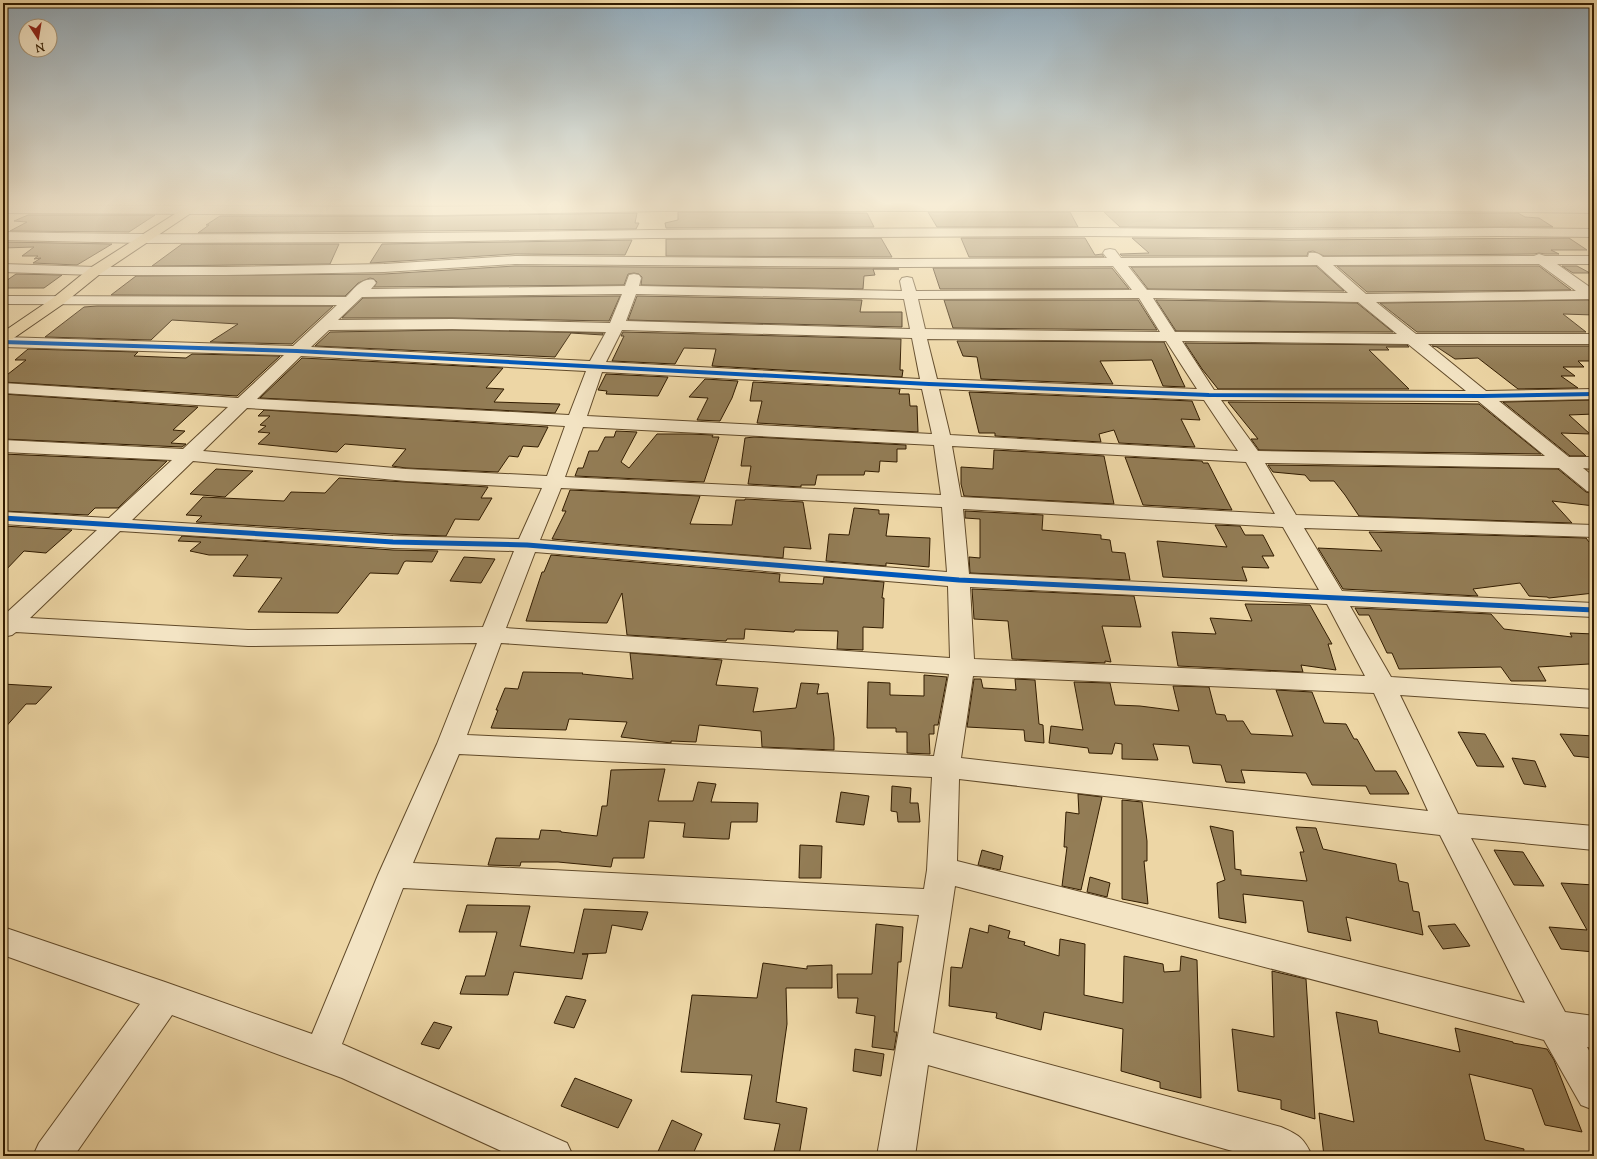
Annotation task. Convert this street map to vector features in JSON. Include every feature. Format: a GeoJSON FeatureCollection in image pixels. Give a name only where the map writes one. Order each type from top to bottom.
{"type":"FeatureCollection","features":[{"type":"Feature","properties":{"kind":"main road"},"geometry":{"type":"LineString","coordinates":[[3,341],[58,301],[95,271],[116,257]]}},
{"type":"Feature","properties":{"kind":"street"},"geometry":{"type":"LineString","coordinates":[[5,626],[113,526],[325,325],[394,257]]}},
{"type":"Feature","properties":{"kind":"street"},"geometry":{"type":"LineString","coordinates":[[321,1054],[392,875],[450,744],[494,635],[527,545],[554,482],[596,366],[616,327],[631,290],[639,257]]}},
{"type":"Feature","properties":{"kind":"street"},"geometry":{"type":"LineString","coordinates":[[896,1156],[942,870],[946,767],[962,667],[959,580],[952,502],[942,440],[901,257]]}},
{"type":"Feature","properties":{"kind":"street"},"geometry":{"type":"LineString","coordinates":[[1112,257],[1143,294],[1209,395],[1252,457],[1288,521],[1334,597],[1383,685],[1449,825],[1555,1027],[1594,1092]]}},
{"type":"Feature","properties":{"kind":"street"},"geometry":{"type":"LineString","coordinates":[[1315,257],[1362,298],[1594,487]]}},
{"type":"Feature","properties":{"kind":"street"},"geometry":{"type":"LineString","coordinates":[[1537,257],[1593,296]]}},
{"type":"Feature","properties":{"kind":"street"},"geometry":{"type":"LineString","coordinates":[[3,268],[95,271],[225,271],[384,268],[515,260],[903,263],[1594,260]]}},
{"type":"Feature","properties":{"kind":"street"},"geometry":{"type":"LineString","coordinates":[[3,300],[58,301],[354,297],[631,290],[910,295],[1143,294],[1362,298],[1593,296]]}},
{"type":"Feature","properties":{"kind":"street"},"geometry":{"type":"LineString","coordinates":[[325,325],[452,324],[918,334],[1413,339],[1594,339]]}},
{"type":"Feature","properties":{"kind":"street"},"geometry":{"type":"LineString","coordinates":[[3,341],[297,351],[929,384],[1209,395],[1482,396],[1594,394]]}},
{"type":"Feature","properties":{"kind":"street"},"geometry":{"type":"LineString","coordinates":[[3,388],[242,403],[1252,457],[1594,463]]}},
{"type":"Feature","properties":{"kind":"street"},"geometry":{"type":"LineString","coordinates":[[3,446],[187,455],[406,476],[952,502],[1288,521],[1594,531]]}},
{"type":"Feature","properties":{"kind":"street"},"geometry":{"type":"LineString","coordinates":[[3,518],[113,526],[393,542],[527,545],[959,580],[1594,610]]}},
{"type":"Feature","properties":{"kind":"street"},"geometry":{"type":"LineString","coordinates":[[5,626],[248,638],[494,635],[962,667],[1383,685],[1594,699]]}},
{"type":"Feature","properties":{"kind":"street"},"geometry":{"type":"LineString","coordinates":[[450,744],[946,767],[1449,825],[1594,838]]}},
{"type":"Feature","properties":{"kind":"street"},"geometry":{"type":"LineString","coordinates":[[942,870],[1555,1027],[1594,1032]]}},
{"type":"Feature","properties":{"kind":"street"},"geometry":{"type":"LineString","coordinates":[[392,875],[936,903]]}},
{"type":"Feature","properties":{"kind":"street"},"geometry":{"type":"LineString","coordinates":[[3,941],[165,997],[349,1064],[554,1156]]}},
{"type":"Feature","properties":{"kind":"street"},"geometry":{"type":"LineString","coordinates":[[52,1156],[165,997]]}},
{"type":"Feature","properties":{"kind":"street"},"geometry":{"type":"LineString","coordinates":[[913,1044],[1280,1146],[1293,1156]]}},
{"type":"Feature","properties":{"kind":"building"},"geometry":{"type":"Polygon","coordinates":[[[37,257],[90,257],[77,265],[33,263],[41,258],[34,259],[37,257]]]}},
{"type":"Feature","properties":{"kind":"building"},"geometry":{"type":"Polygon","coordinates":[[[164,257],[333,257],[330,264],[152,266],[164,257]]]}},
{"type":"Feature","properties":{"kind":"building"},"geometry":{"type":"Polygon","coordinates":[[[374,257],[465,257],[370,263],[374,257]]]}},
{"type":"Feature","properties":{"kind":"building"},"geometry":{"type":"Polygon","coordinates":[[[515,266],[899,269],[873,269],[875,275],[864,276],[863,289],[641,285],[642,277],[639,274],[634,273],[628,274],[624,285],[374,287],[377,282],[370,278],[358,283],[345,296],[111,295],[136,276],[384,274],[515,266]]]}},
{"type":"Feature","properties":{"kind":"building"},"geometry":{"type":"Polygon","coordinates":[[[1316,266],[1344,291],[1148,289],[1131,267],[1316,266]]]}},
{"type":"Feature","properties":{"kind":"building"},"geometry":{"type":"Polygon","coordinates":[[[1337,266],[1539,266],[1571,290],[1367,292],[1337,266]]]}},
{"type":"Feature","properties":{"kind":"building"},"geometry":{"type":"Polygon","coordinates":[[[1562,266],[1577,266],[1590,273],[1573,273],[1562,266]]]}},
{"type":"Feature","properties":{"kind":"building"},"geometry":{"type":"Polygon","coordinates":[[[933,268],[1112,268],[1129,289],[940,289],[933,268]]]}},
{"type":"Feature","properties":{"kind":"building"},"geometry":{"type":"Polygon","coordinates":[[[16,274],[62,275],[44,288],[3,288],[3,283],[16,274]]]}},
{"type":"Feature","properties":{"kind":"building"},"geometry":{"type":"Polygon","coordinates":[[[620,296],[609,321],[452,318],[342,318],[363,298],[620,296]]]}},
{"type":"Feature","properties":{"kind":"building"},"geometry":{"type":"Polygon","coordinates":[[[637,296],[862,300],[860,312],[902,312],[902,327],[628,320],[637,296]]]}},
{"type":"Feature","properties":{"kind":"building"},"geometry":{"type":"Polygon","coordinates":[[[944,300],[1138,300],[1157,330],[953,328],[944,300]]]}},
{"type":"Feature","properties":{"kind":"building"},"geometry":{"type":"Polygon","coordinates":[[[1156,300],[1357,303],[1393,332],[1176,331],[1156,300]]]}},
{"type":"Feature","properties":{"kind":"building"},"geometry":{"type":"Polygon","coordinates":[[[1588,300],[1594,302],[1594,315],[1563,314],[1586,332],[1417,332],[1380,303],[1588,300]]]}},
{"type":"Feature","properties":{"kind":"building"},"geometry":{"type":"Polygon","coordinates":[[[333,306],[292,344],[210,342],[238,324],[172,320],[151,340],[45,337],[84,307],[333,306]]]}},
{"type":"Feature","properties":{"kind":"building"},"geometry":{"type":"Polygon","coordinates":[[[452,330],[603,333],[603,335],[571,333],[555,357],[315,346],[330,332],[452,330]]]}},
{"type":"Feature","properties":{"kind":"building"},"geometry":{"type":"Polygon","coordinates":[[[623,332],[901,339],[900,370],[903,370],[902,377],[712,366],[716,349],[684,348],[675,364],[612,361],[624,336],[621,336],[623,332]]]}},
{"type":"Feature","properties":{"kind":"building"},"geometry":{"type":"Polygon","coordinates":[[[957,341],[1164,342],[1185,387],[1163,386],[1152,360],[1100,361],[1113,384],[981,379],[977,357],[963,356],[957,341]]]}},
{"type":"Feature","properties":{"kind":"building"},"geometry":{"type":"Polygon","coordinates":[[[1185,343],[1407,345],[1409,347],[1386,347],[1389,350],[1369,350],[1409,389],[1218,389],[1202,369],[1185,343]]]}},
{"type":"Feature","properties":{"kind":"building"},"geometry":{"type":"Polygon","coordinates":[[[1432,346],[1594,346],[1594,361],[1578,361],[1584,367],[1563,367],[1575,376],[1561,376],[1578,388],[1518,389],[1478,358],[1455,359],[1437,347],[1432,346]]]}},
{"type":"Feature","properties":{"kind":"building"},"geometry":{"type":"Polygon","coordinates":[[[28,349],[138,352],[134,356],[186,358],[192,354],[280,356],[237,396],[3,382],[3,378],[26,360],[15,360],[28,349]]]}},
{"type":"Feature","properties":{"kind":"building"},"geometry":{"type":"Polygon","coordinates":[[[302,358],[503,368],[486,388],[504,389],[494,402],[560,404],[555,413],[260,398],[302,358]]]}},
{"type":"Feature","properties":{"kind":"building"},"geometry":{"type":"Polygon","coordinates":[[[606,374],[668,377],[658,396],[606,394],[607,391],[598,390],[606,374]]]}},
{"type":"Feature","properties":{"kind":"building"},"geometry":{"type":"Polygon","coordinates":[[[705,379],[738,381],[732,398],[720,421],[697,420],[708,398],[689,397],[705,379]]]}},
{"type":"Feature","properties":{"kind":"building"},"geometry":{"type":"Polygon","coordinates":[[[753,382],[900,389],[899,394],[909,394],[910,406],[917,406],[918,432],[757,423],[762,401],[750,401],[753,382]]]}},
{"type":"Feature","properties":{"kind":"building"},"geometry":{"type":"Polygon","coordinates":[[[969,392],[1192,401],[1200,420],[1181,419],[1195,447],[1119,443],[1114,430],[1099,434],[1101,442],[995,436],[995,433],[979,433],[969,392]]]}},
{"type":"Feature","properties":{"kind":"building"},"geometry":{"type":"Polygon","coordinates":[[[3,394],[198,407],[173,430],[185,431],[171,443],[186,444],[182,447],[3,439],[3,394]]]}},
{"type":"Feature","properties":{"kind":"building"},"geometry":{"type":"Polygon","coordinates":[[[1594,400],[1594,414],[1569,415],[1590,434],[1561,433],[1586,456],[1570,456],[1503,402],[1594,400]]]}},
{"type":"Feature","properties":{"kind":"building"},"geometry":{"type":"Polygon","coordinates":[[[1228,402],[1479,404],[1541,454],[1259,450],[1251,439],[1258,439],[1228,402]]]}},
{"type":"Feature","properties":{"kind":"building"},"geometry":{"type":"Polygon","coordinates":[[[264,410],[548,427],[538,447],[523,446],[518,457],[509,456],[498,472],[406,468],[392,466],[406,449],[345,444],[337,452],[258,444],[270,433],[258,432],[266,426],[260,425],[270,416],[258,416],[264,410]]]}},
{"type":"Feature","properties":{"kind":"building"},"geometry":{"type":"Polygon","coordinates":[[[616,431],[637,432],[621,462],[629,468],[657,434],[713,435],[712,437],[719,437],[704,482],[575,476],[578,468],[583,468],[589,451],[598,451],[605,437],[614,437],[616,431]]]}},
{"type":"Feature","properties":{"kind":"building"},"geometry":{"type":"Polygon","coordinates":[[[754,437],[906,445],[906,449],[897,449],[897,462],[880,461],[879,472],[865,471],[864,475],[817,475],[815,485],[801,485],[801,487],[748,484],[751,466],[741,466],[745,438],[754,437]]]}},
{"type":"Feature","properties":{"kind":"building"},"geometry":{"type":"Polygon","coordinates":[[[994,450],[1104,456],[1114,504],[964,496],[961,484],[961,467],[993,469],[994,450]]]}},
{"type":"Feature","properties":{"kind":"building"},"geometry":{"type":"Polygon","coordinates":[[[3,454],[167,461],[118,508],[95,508],[88,515],[3,511],[3,454]]]}},
{"type":"Feature","properties":{"kind":"building"},"geometry":{"type":"Polygon","coordinates":[[[1125,457],[1202,461],[1203,463],[1208,463],[1232,510],[1143,505],[1125,457]]]}},
{"type":"Feature","properties":{"kind":"building"},"geometry":{"type":"Polygon","coordinates":[[[1268,465],[1558,469],[1586,492],[1594,494],[1594,506],[1552,501],[1572,523],[1359,516],[1334,481],[1310,481],[1305,475],[1273,472],[1268,465]]]}},
{"type":"Feature","properties":{"kind":"building"},"geometry":{"type":"Polygon","coordinates":[[[216,469],[253,471],[225,497],[190,494],[216,469]]]}},
{"type":"Feature","properties":{"kind":"building"},"geometry":{"type":"Polygon","coordinates":[[[339,478],[488,487],[481,498],[492,498],[479,520],[455,519],[446,536],[196,522],[202,516],[186,515],[203,497],[284,501],[291,492],[325,493],[339,478]]]}},
{"type":"Feature","properties":{"kind":"building"},"geometry":{"type":"Polygon","coordinates":[[[570,490],[700,496],[690,524],[732,525],[736,500],[745,499],[803,502],[811,549],[784,547],[783,558],[552,539],[566,511],[562,511],[570,490]]]}},
{"type":"Feature","properties":{"kind":"building"},"geometry":{"type":"Polygon","coordinates":[[[854,508],[879,510],[879,514],[889,514],[886,536],[930,538],[929,567],[886,563],[886,566],[826,561],[829,534],[849,535],[854,508]]]}},
{"type":"Feature","properties":{"kind":"building"},"geometry":{"type":"Polygon","coordinates":[[[965,511],[1043,515],[1042,530],[1101,535],[1101,539],[1110,540],[1112,552],[1125,553],[1130,580],[970,573],[969,557],[980,558],[980,519],[965,518],[965,511]]]}},
{"type":"Feature","properties":{"kind":"building"},"geometry":{"type":"Polygon","coordinates":[[[1215,525],[1240,526],[1245,535],[1263,535],[1274,556],[1262,556],[1269,568],[1242,567],[1247,581],[1163,577],[1157,541],[1227,547],[1215,525]]]}},
{"type":"Feature","properties":{"kind":"building"},"geometry":{"type":"Polygon","coordinates":[[[3,526],[72,530],[46,553],[24,551],[3,573],[3,526]]]}},
{"type":"Feature","properties":{"kind":"building"},"geometry":{"type":"Polygon","coordinates":[[[1369,532],[1586,538],[1589,542],[1594,542],[1594,593],[1549,598],[1529,596],[1520,583],[1473,589],[1478,596],[1343,589],[1318,548],[1382,551],[1369,532]]]}},
{"type":"Feature","properties":{"kind":"building"},"geometry":{"type":"Polygon","coordinates":[[[182,536],[393,550],[438,551],[432,562],[404,562],[398,574],[370,573],[338,613],[258,612],[282,578],[233,576],[248,555],[209,555],[190,551],[201,542],[178,541],[182,536]]]}},
{"type":"Feature","properties":{"kind":"building"},"geometry":{"type":"Polygon","coordinates":[[[551,555],[780,574],[779,582],[823,584],[824,577],[884,582],[882,598],[884,598],[883,628],[863,627],[863,650],[837,649],[838,631],[795,630],[794,632],[745,629],[744,639],[727,639],[726,641],[627,635],[622,593],[607,623],[526,621],[542,572],[544,572],[551,555]]]}},
{"type":"Feature","properties":{"kind":"building"},"geometry":{"type":"Polygon","coordinates":[[[464,557],[495,559],[481,583],[450,581],[464,557]]]}},
{"type":"Feature","properties":{"kind":"building"},"geometry":{"type":"Polygon","coordinates":[[[972,589],[1134,596],[1141,627],[1102,626],[1111,662],[1012,659],[1008,621],[974,619],[972,589]]]}},
{"type":"Feature","properties":{"kind":"building"},"geometry":{"type":"Polygon","coordinates":[[[1245,604],[1310,605],[1332,644],[1328,644],[1336,670],[1301,665],[1303,672],[1178,666],[1172,632],[1216,634],[1210,618],[1252,621],[1245,604]]]}},
{"type":"Feature","properties":{"kind":"building"},"geometry":{"type":"Polygon","coordinates":[[[1355,608],[1491,614],[1504,629],[1572,637],[1570,633],[1594,634],[1594,672],[1589,664],[1538,667],[1546,681],[1511,681],[1501,667],[1399,669],[1392,653],[1387,653],[1369,615],[1359,615],[1355,608]]]}},
{"type":"Feature","properties":{"kind":"building"},"geometry":{"type":"Polygon","coordinates":[[[630,653],[722,660],[716,685],[758,688],[753,712],[796,708],[801,683],[819,684],[817,694],[828,693],[834,738],[834,750],[762,747],[761,731],[699,725],[696,742],[671,741],[671,743],[621,737],[627,722],[569,719],[566,730],[491,728],[498,710],[496,710],[505,688],[518,689],[523,672],[583,673],[582,674],[633,679],[630,653]]]}},
{"type":"Feature","properties":{"kind":"building"},"geometry":{"type":"Polygon","coordinates":[[[924,675],[947,677],[938,725],[934,725],[934,734],[929,734],[930,754],[907,753],[907,732],[896,732],[896,728],[867,728],[868,682],[890,683],[890,695],[924,696],[924,675]]]}},
{"type":"Feature","properties":{"kind":"building"},"geometry":{"type":"Polygon","coordinates":[[[974,679],[981,679],[983,688],[1016,690],[1015,679],[1035,680],[1039,724],[1043,725],[1044,743],[1025,741],[1024,730],[967,727],[974,679]]]}},
{"type":"Feature","properties":{"kind":"building"},"geometry":{"type":"Polygon","coordinates":[[[1074,682],[1110,683],[1115,705],[1140,706],[1179,711],[1173,686],[1209,687],[1216,714],[1225,715],[1227,721],[1243,721],[1251,734],[1291,736],[1293,736],[1276,690],[1312,692],[1324,723],[1346,724],[1354,739],[1357,739],[1375,771],[1396,771],[1409,794],[1370,794],[1366,786],[1312,785],[1306,773],[1241,770],[1245,783],[1226,782],[1221,765],[1193,763],[1189,746],[1153,744],[1158,760],[1122,759],[1122,744],[1115,743],[1112,754],[1089,753],[1088,748],[1049,743],[1051,726],[1083,730],[1074,682]]]}},
{"type":"Feature","properties":{"kind":"building"},"geometry":{"type":"Polygon","coordinates":[[[3,684],[52,687],[36,704],[26,704],[3,730],[3,684]]]}},
{"type":"Feature","properties":{"kind":"building"},"geometry":{"type":"Polygon","coordinates":[[[1458,732],[1485,734],[1504,767],[1477,766],[1458,732]]]}},
{"type":"Feature","properties":{"kind":"building"},"geometry":{"type":"Polygon","coordinates":[[[1560,734],[1594,736],[1594,758],[1574,756],[1560,734]]]}},
{"type":"Feature","properties":{"kind":"building"},"geometry":{"type":"Polygon","coordinates":[[[1512,758],[1535,761],[1546,787],[1524,784],[1512,758]]]}},
{"type":"Feature","properties":{"kind":"building"},"geometry":{"type":"Polygon","coordinates":[[[665,769],[658,801],[693,801],[698,782],[716,784],[711,802],[758,803],[757,822],[731,822],[729,839],[723,839],[683,837],[685,823],[649,821],[644,858],[613,858],[611,867],[558,862],[521,862],[520,866],[488,865],[496,838],[539,839],[541,830],[597,836],[602,806],[607,806],[611,770],[665,769]]]}},
{"type":"Feature","properties":{"kind":"building"},"geometry":{"type":"Polygon","coordinates":[[[892,786],[911,788],[910,803],[918,803],[920,822],[898,822],[897,812],[891,811],[892,786]]]}},
{"type":"Feature","properties":{"kind":"building"},"geometry":{"type":"Polygon","coordinates":[[[841,792],[869,796],[864,825],[836,822],[841,792]]]}},
{"type":"Feature","properties":{"kind":"building"},"geometry":{"type":"Polygon","coordinates":[[[1078,794],[1102,797],[1081,890],[1062,886],[1067,847],[1064,847],[1066,812],[1079,814],[1078,794]]]}},
{"type":"Feature","properties":{"kind":"building"},"geometry":{"type":"Polygon","coordinates":[[[1122,800],[1142,802],[1147,841],[1147,861],[1144,861],[1148,904],[1122,899],[1122,800]]]}},
{"type":"Feature","properties":{"kind":"building"},"geometry":{"type":"Polygon","coordinates":[[[1210,826],[1233,831],[1235,869],[1241,870],[1241,875],[1307,881],[1300,852],[1304,852],[1296,827],[1316,828],[1323,849],[1396,864],[1399,881],[1408,883],[1413,911],[1419,912],[1423,935],[1346,917],[1351,941],[1308,932],[1303,901],[1243,894],[1246,923],[1219,918],[1217,883],[1225,880],[1210,826]]]}},
{"type":"Feature","properties":{"kind":"building"},"geometry":{"type":"Polygon","coordinates":[[[800,845],[822,846],[821,878],[799,878],[800,845]]]}},
{"type":"Feature","properties":{"kind":"building"},"geometry":{"type":"Polygon","coordinates":[[[982,850],[1003,856],[1000,870],[978,865],[982,850]]]}},
{"type":"Feature","properties":{"kind":"building"},"geometry":{"type":"Polygon","coordinates":[[[1494,850],[1523,852],[1544,886],[1514,885],[1494,850]]]}},
{"type":"Feature","properties":{"kind":"building"},"geometry":{"type":"Polygon","coordinates":[[[1090,877],[1110,883],[1107,897],[1087,892],[1090,877]]]}},
{"type":"Feature","properties":{"kind":"building"},"geometry":{"type":"Polygon","coordinates":[[[1561,883],[1594,885],[1594,952],[1561,949],[1549,927],[1587,930],[1561,883]]]}},
{"type":"Feature","properties":{"kind":"building"},"geometry":{"type":"Polygon","coordinates":[[[467,905],[530,906],[520,946],[574,953],[584,909],[648,912],[642,930],[612,925],[606,953],[582,954],[588,954],[582,979],[514,972],[508,995],[460,994],[466,976],[485,976],[497,932],[459,932],[467,905]]]}},
{"type":"Feature","properties":{"kind":"building"},"geometry":{"type":"Polygon","coordinates":[[[876,924],[903,927],[901,962],[898,962],[894,1032],[897,1032],[894,1050],[872,1047],[875,1016],[856,1013],[858,998],[838,998],[837,974],[872,974],[876,924]]]}},
{"type":"Feature","properties":{"kind":"building"},"geometry":{"type":"Polygon","coordinates":[[[1455,924],[1470,946],[1443,949],[1428,926],[1455,924]]]}},
{"type":"Feature","properties":{"kind":"building"},"geometry":{"type":"Polygon","coordinates":[[[989,925],[1010,931],[1008,938],[1025,942],[1024,945],[1059,956],[1060,939],[1085,944],[1084,995],[1123,1003],[1124,956],[1163,964],[1164,972],[1180,971],[1181,956],[1197,960],[1201,1098],[1160,1088],[1160,1082],[1121,1071],[1123,1029],[1044,1012],[1041,1030],[996,1018],[997,1013],[949,1006],[951,967],[962,968],[970,928],[988,933],[989,925]]]}},
{"type":"Feature","properties":{"kind":"building"},"geometry":{"type":"Polygon","coordinates":[[[763,963],[807,969],[807,966],[832,965],[832,988],[786,988],[787,1024],[776,1102],[807,1108],[799,1156],[773,1156],[780,1124],[744,1119],[752,1075],[681,1072],[692,995],[757,998],[763,963]]]}},
{"type":"Feature","properties":{"kind":"building"},"geometry":{"type":"Polygon","coordinates":[[[1272,971],[1306,979],[1315,1119],[1281,1109],[1281,1100],[1238,1091],[1232,1029],[1274,1037],[1272,971]]]}},
{"type":"Feature","properties":{"kind":"building"},"geometry":{"type":"Polygon","coordinates":[[[566,996],[586,1000],[574,1028],[554,1023],[566,996]]]}},
{"type":"Feature","properties":{"kind":"building"},"geometry":{"type":"Polygon","coordinates":[[[1336,1012],[1377,1021],[1379,1033],[1460,1052],[1455,1028],[1513,1043],[1547,1049],[1554,1060],[1582,1132],[1545,1125],[1532,1089],[1469,1074],[1485,1140],[1524,1149],[1523,1156],[1324,1156],[1319,1113],[1354,1122],[1336,1012]]]}},
{"type":"Feature","properties":{"kind":"building"},"geometry":{"type":"Polygon","coordinates":[[[434,1022],[452,1027],[439,1049],[421,1044],[434,1022]]]}},
{"type":"Feature","properties":{"kind":"building"},"geometry":{"type":"Polygon","coordinates":[[[855,1049],[884,1054],[881,1076],[853,1071],[855,1049]]]}},
{"type":"Feature","properties":{"kind":"building"},"geometry":{"type":"Polygon","coordinates":[[[575,1078],[632,1100],[618,1128],[561,1106],[575,1078]]]}},
{"type":"Feature","properties":{"kind":"building"},"geometry":{"type":"Polygon","coordinates":[[[672,1120],[702,1134],[692,1156],[656,1156],[672,1120]]]}},
{"type":"Feature","properties":{"kind":"cycle path"},"geometry":{"type":"LineString","coordinates":[[3,342],[297,351],[929,384],[1209,395],[1482,396],[1594,394]]}},
{"type":"Feature","properties":{"kind":"cycle path"},"geometry":{"type":"LineString","coordinates":[[3,518],[393,542],[527,545],[959,580],[1594,610]]}}]}
